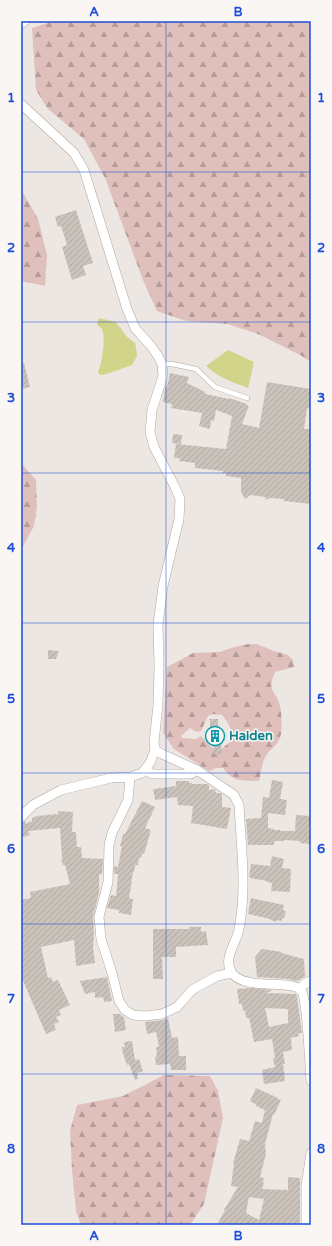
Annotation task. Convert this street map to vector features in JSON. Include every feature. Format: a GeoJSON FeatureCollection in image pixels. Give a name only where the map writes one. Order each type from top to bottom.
{"type":"FeatureCollection","features":[{"type":"Feature","properties":{"kind":"street"},"geometry":{"type":"LineString","coordinates":[[21,24],[25,21]]}},
{"type":"Feature","properties":{"kind":"street"},"geometry":{"type":"LineString","coordinates":[[21,104],[74,153],[84,170],[127,310],[135,328],[151,346],[162,364],[163,376],[152,410],[150,432],[154,447],[180,499],[179,519],[163,586],[158,624],[158,705],[154,742],[155,750],[150,763],[142,772],[130,777],[111,778],[61,790],[33,805],[21,817]]}},
{"type":"Feature","properties":{"kind":"street"},"geometry":{"type":"LineString","coordinates":[[155,750],[197,770],[234,796],[239,805],[243,901],[239,931],[230,954],[229,964],[232,973],[241,979],[252,983],[294,986],[300,990],[303,995],[305,1006],[311,1081]]}},
{"type":"Feature","properties":{"kind":"street"},"geometry":{"type":"LineString","coordinates":[[145,769],[152,774],[191,774],[197,770]]}},
{"type":"Feature","properties":{"kind":"street"},"geometry":{"type":"LineString","coordinates":[[130,777],[128,800],[112,833],[109,845],[108,882],[99,917],[101,939],[112,973],[119,1002],[125,1010],[133,1015],[145,1016],[162,1014],[178,1007],[192,990],[217,976],[232,973]]}},
{"type":"Feature","properties":{"kind":"street"},"geometry":{"type":"LineString","coordinates":[[300,990],[304,984],[311,980]]}},
{"type":"Feature","properties":{"kind":"street"},"geometry":{"type":"LineString","coordinates":[[306,1225],[306,1186],[311,1153]]}},
{"type":"Feature","properties":{"kind":"lane"},"geometry":{"type":"LineString","coordinates":[[162,364],[172,364],[196,369],[215,387],[247,398]]}},
{"type":"Feature","properties":{"kind":"green space"},"geometry":{"type":"Polygon","coordinates":[[[54,21],[311,21],[311,362],[258,334],[227,324],[186,321],[157,311],[143,280],[105,178],[84,139],[48,109],[36,90],[32,28],[54,21]]]}},
{"type":"Feature","properties":{"kind":"green space"},"geometry":{"type":"Polygon","coordinates":[[[21,189],[38,219],[47,255],[45,286],[21,281],[21,189]]]}},
{"type":"Feature","properties":{"kind":"green space"},"geometry":{"type":"Polygon","coordinates":[[[21,463],[36,480],[37,507],[34,526],[21,550],[21,463]]]}},
{"type":"Feature","properties":{"kind":"green space"},"geometry":{"type":"Polygon","coordinates":[[[257,644],[288,655],[293,660],[294,667],[275,672],[272,679],[272,688],[281,709],[281,734],[277,743],[265,757],[259,781],[239,780],[227,773],[223,768],[216,768],[209,771],[174,749],[163,733],[167,667],[193,653],[220,652],[234,647],[257,644]],[[213,714],[208,716],[201,731],[197,732],[190,728],[181,736],[182,738],[196,739],[201,736],[211,747],[219,751],[231,741],[230,727],[222,715],[213,714]]]}},
{"type":"Feature","properties":{"kind":"green space"},"geometry":{"type":"Polygon","coordinates":[[[164,1075],[210,1076],[218,1091],[223,1118],[204,1204],[190,1225],[81,1225],[76,1211],[70,1131],[77,1105],[123,1096],[164,1075]]]}},
{"type":"Feature","properties":{"kind":"shaded area"},"geometry":{"type":"Polygon","coordinates":[[[99,318],[116,322],[127,337],[135,343],[137,356],[132,365],[100,375],[98,372],[102,357],[104,338],[102,329],[97,324],[99,318]]]}},
{"type":"Feature","properties":{"kind":"shaded area"},"geometry":{"type":"Polygon","coordinates":[[[228,350],[254,362],[248,388],[221,377],[206,366],[228,350]]]}},
{"type":"Feature","properties":{"kind":"building"},"geometry":{"type":"Polygon","coordinates":[[[76,210],[93,263],[83,266],[86,275],[72,280],[62,247],[67,245],[61,226],[58,227],[55,217],[76,210]]]}},
{"type":"Feature","properties":{"kind":"building"},"geometry":{"type":"Polygon","coordinates":[[[21,363],[24,363],[30,387],[21,389],[21,363]]]}},
{"type":"Feature","properties":{"kind":"building"},"geometry":{"type":"Polygon","coordinates":[[[170,373],[189,377],[187,383],[205,392],[205,394],[229,398],[247,404],[246,405],[249,406],[242,424],[259,428],[267,382],[311,389],[311,409],[307,408],[304,429],[311,429],[309,459],[311,459],[311,504],[284,501],[284,499],[270,498],[266,500],[265,497],[250,495],[245,499],[241,492],[241,478],[226,476],[226,473],[223,473],[223,471],[195,468],[195,463],[179,461],[180,458],[174,458],[176,444],[226,449],[232,416],[216,410],[214,421],[211,420],[210,429],[199,426],[202,413],[171,408],[172,404],[163,402],[165,388],[166,386],[167,387],[170,373]]]}},
{"type":"Feature","properties":{"kind":"building"},"geometry":{"type":"Polygon","coordinates":[[[173,434],[182,435],[181,444],[172,443],[173,434]]]}},
{"type":"Feature","properties":{"kind":"building"},"geometry":{"type":"Polygon","coordinates":[[[48,650],[59,651],[56,659],[48,659],[48,650]]]}},
{"type":"Feature","properties":{"kind":"building"},"geometry":{"type":"Polygon","coordinates":[[[210,719],[218,719],[218,730],[224,731],[224,740],[221,740],[222,754],[214,754],[213,741],[206,740],[206,732],[210,732],[210,719]]]}},
{"type":"Feature","properties":{"kind":"building"},"geometry":{"type":"Polygon","coordinates":[[[272,780],[283,782],[280,799],[287,800],[285,815],[268,813],[268,828],[280,831],[295,831],[296,815],[310,816],[309,834],[311,834],[311,844],[300,843],[300,841],[284,840],[274,841],[274,845],[248,845],[246,819],[261,818],[263,797],[269,798],[272,780]]]}},
{"type":"Feature","properties":{"kind":"building"},"geometry":{"type":"Polygon","coordinates":[[[176,781],[189,781],[189,783],[192,784],[207,784],[209,785],[209,790],[215,789],[216,793],[222,794],[222,807],[231,808],[227,829],[191,823],[193,806],[178,805],[177,797],[155,800],[153,789],[176,786],[176,781]]]}},
{"type":"Feature","properties":{"kind":"building"},"geometry":{"type":"Polygon","coordinates":[[[142,801],[155,807],[145,828],[151,830],[144,854],[142,853],[141,858],[139,857],[138,865],[135,865],[133,872],[129,898],[133,899],[131,915],[119,913],[119,910],[107,908],[111,895],[116,896],[118,874],[114,874],[114,866],[118,867],[123,834],[125,834],[142,801]]]}},
{"type":"Feature","properties":{"kind":"building"},"geometry":{"type":"Polygon","coordinates":[[[58,811],[73,812],[72,832],[76,832],[77,847],[81,847],[82,858],[103,859],[102,874],[99,874],[99,893],[93,917],[93,948],[95,963],[76,966],[74,940],[41,947],[48,978],[51,977],[53,982],[58,980],[70,1005],[59,1010],[61,1015],[56,1017],[59,1022],[54,1024],[56,1030],[46,1034],[21,976],[21,900],[31,898],[30,892],[70,884],[65,865],[63,865],[61,859],[60,828],[28,831],[30,835],[23,837],[21,832],[21,823],[25,821],[26,824],[32,821],[32,818],[37,816],[58,814],[58,811]]]}},
{"type":"Feature","properties":{"kind":"building"},"geometry":{"type":"Polygon","coordinates":[[[272,856],[284,859],[282,868],[291,869],[290,892],[271,891],[272,883],[249,877],[251,864],[270,866],[272,856]]]}},
{"type":"Feature","properties":{"kind":"building"},"geometry":{"type":"Polygon","coordinates":[[[251,898],[284,905],[283,910],[286,911],[282,921],[277,920],[277,922],[248,914],[251,898]]]}},
{"type":"Feature","properties":{"kind":"building"},"geometry":{"type":"Polygon","coordinates":[[[189,927],[201,927],[201,932],[206,931],[208,945],[176,947],[176,957],[162,957],[163,979],[153,979],[153,929],[189,929],[189,927]]]}},
{"type":"Feature","properties":{"kind":"building"},"geometry":{"type":"Polygon","coordinates":[[[262,949],[282,952],[281,953],[304,959],[305,977],[296,981],[257,977],[255,957],[262,949]]]}},
{"type":"Feature","properties":{"kind":"building"},"geometry":{"type":"Polygon","coordinates":[[[107,977],[112,1001],[104,1002],[103,997],[95,998],[95,992],[85,994],[80,981],[107,977]]]}},
{"type":"Feature","properties":{"kind":"building"},"geometry":{"type":"Polygon","coordinates":[[[251,988],[273,990],[266,993],[296,994],[302,1033],[298,1033],[299,1036],[291,1038],[292,1050],[283,1052],[285,1081],[264,1084],[262,1070],[275,1067],[272,1039],[254,1042],[249,1018],[246,1018],[245,1010],[243,1011],[242,1004],[239,1004],[237,989],[251,988]],[[265,1008],[269,1027],[288,1023],[288,1009],[265,1008]]]}},
{"type":"Feature","properties":{"kind":"building"},"geometry":{"type":"Polygon","coordinates":[[[113,1014],[120,1014],[124,1017],[126,1030],[115,1032],[113,1014]]]}},
{"type":"Feature","properties":{"kind":"building"},"geometry":{"type":"Polygon","coordinates":[[[168,1018],[172,1038],[178,1037],[179,1056],[186,1056],[186,1070],[171,1070],[170,1064],[156,1065],[156,1047],[159,1047],[156,1032],[147,1034],[145,1022],[168,1018]]]}},
{"type":"Feature","properties":{"kind":"building"},"geometry":{"type":"Polygon","coordinates":[[[132,1041],[135,1060],[139,1059],[143,1071],[137,1073],[138,1079],[135,1080],[129,1064],[127,1065],[122,1047],[125,1047],[124,1042],[132,1041]]]}},
{"type":"Feature","properties":{"kind":"building"},"geometry":{"type":"Polygon","coordinates":[[[256,1088],[281,1100],[274,1115],[273,1114],[265,1144],[266,1154],[260,1177],[264,1178],[262,1189],[288,1190],[288,1177],[300,1178],[300,1225],[217,1225],[238,1187],[231,1186],[233,1163],[240,1139],[249,1141],[255,1121],[262,1123],[265,1110],[256,1106],[257,1105],[250,1101],[256,1088]],[[249,1197],[246,1213],[259,1220],[264,1199],[249,1197]]]}},
{"type":"Feature","properties":{"kind":"place","name":"Haiden"},"geometry":{"type":"Point","coordinates":[215,736]}}]}
